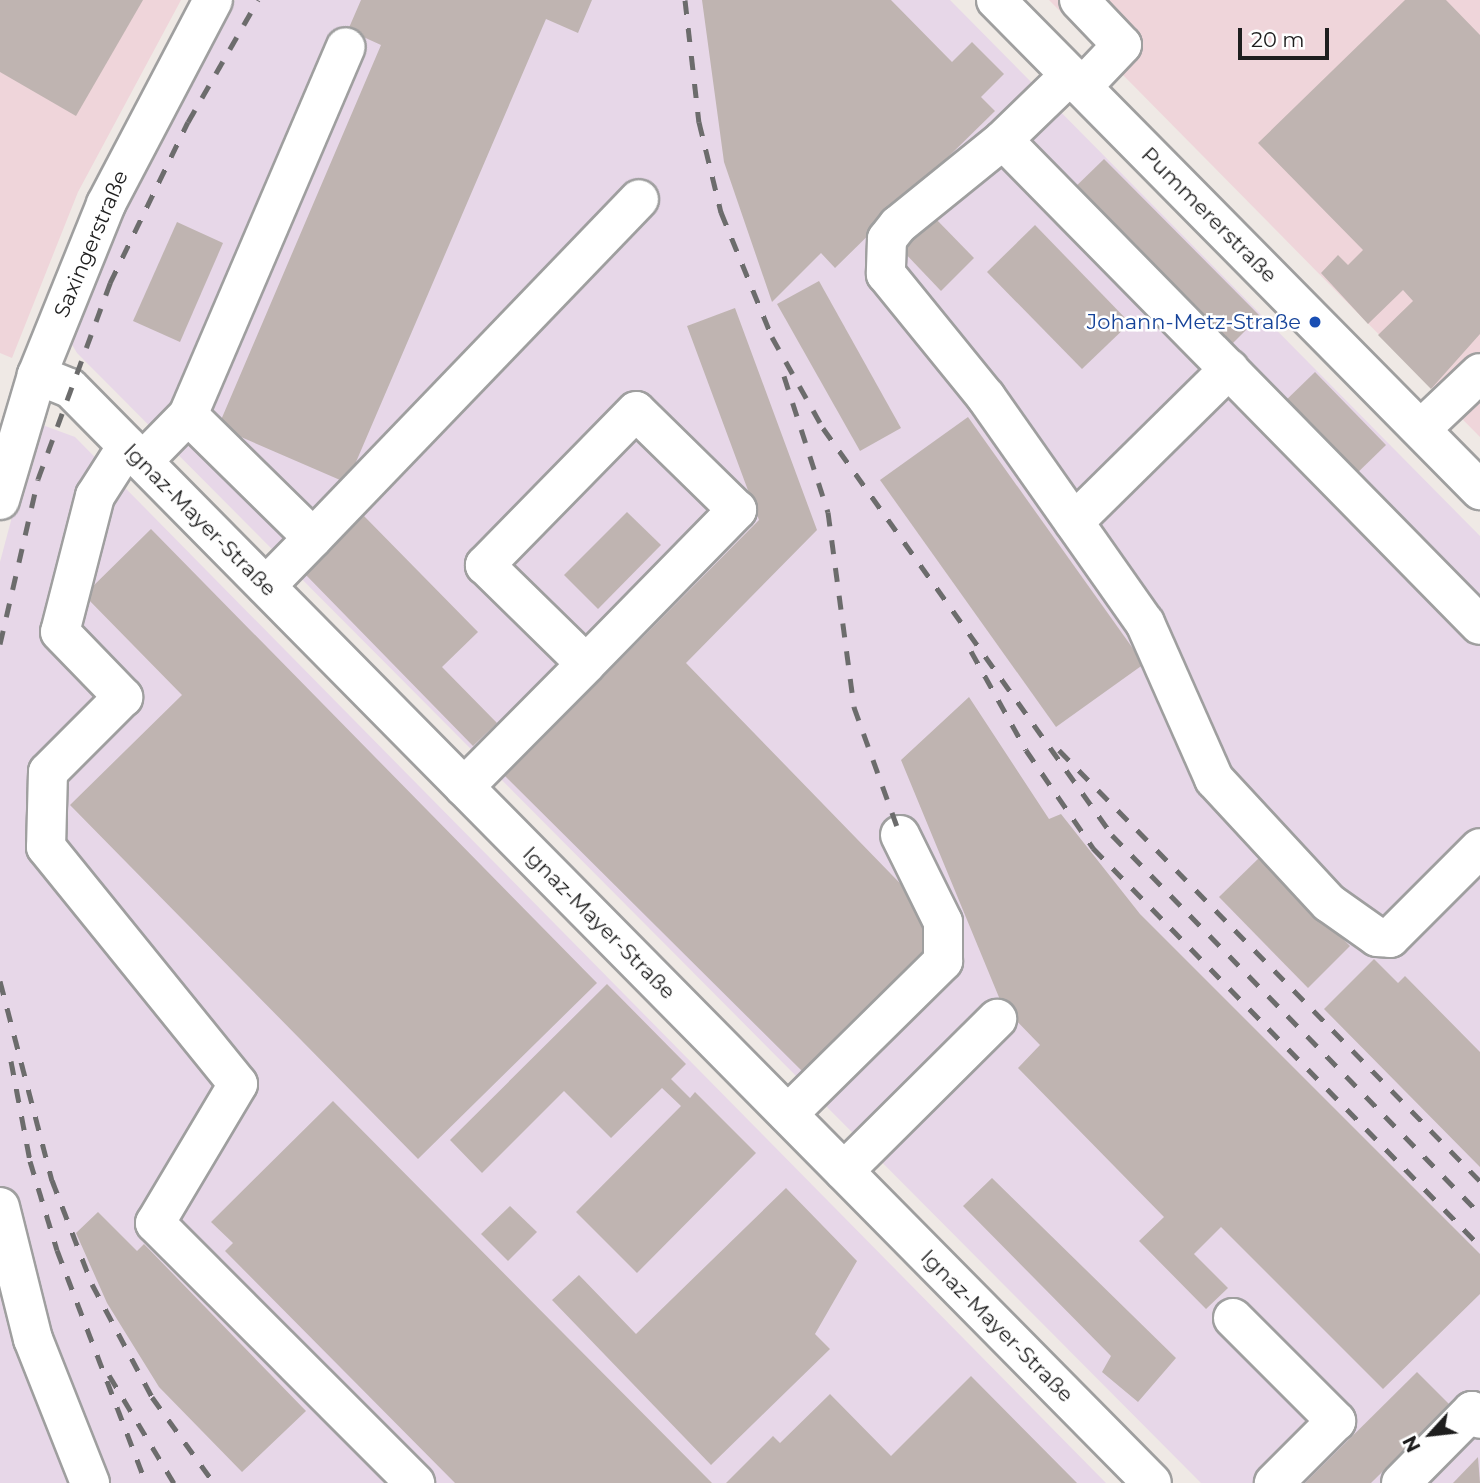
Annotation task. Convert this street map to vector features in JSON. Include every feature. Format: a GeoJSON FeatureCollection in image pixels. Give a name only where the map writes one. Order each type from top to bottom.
{"type":"FeatureCollection","features":[{"type":"Feature","properties":{"kind":"street","name":"Saxingerstraße"},"geometry":{"type":"LineString","coordinates":[[0,500],[37,375],[132,149],[213,0]]}},
{"type":"Feature","properties":{"kind":"street","name":"Pummererstraße"},"geometry":{"type":"LineString","coordinates":[[996,0],[1480,490]]}},
{"type":"Feature","properties":{"kind":"street"},"geometry":{"type":"LineString","coordinates":[[1079,0],[1122,45],[898,225],[883,258],[896,289],[986,397],[1160,648],[1186,725],[1214,779],[1344,915],[1377,937],[1390,937],[1480,848]]}},
{"type":"Feature","properties":{"kind":"street"},"geometry":{"type":"LineString","coordinates":[[346,47],[188,415],[135,454],[94,496],[60,632],[124,697],[48,772],[46,847],[238,1084],[155,1223],[415,1483]]}},
{"type":"Feature","properties":{"kind":"street"},"geometry":{"type":"LineString","coordinates":[[1003,141],[1480,625]]}},
{"type":"Feature","properties":{"kind":"street"},"geometry":{"type":"LineString","coordinates":[[266,586],[639,199]]}},
{"type":"Feature","properties":{"kind":"street"},"geometry":{"type":"LineString","coordinates":[[1074,523],[1228,369]]}},
{"type":"Feature","properties":{"kind":"street"},"geometry":{"type":"LineString","coordinates":[[1421,429],[1480,373]]}},
{"type":"Feature","properties":{"kind":"street","name":"Ignaz-Mayer-Straße"},"geometry":{"type":"LineString","coordinates":[[37,375],[70,388],[1152,1483]]}},
{"type":"Feature","properties":{"kind":"street"},"geometry":{"type":"LineString","coordinates":[[464,787],[586,664],[737,510],[636,411],[485,565],[586,664]]}},
{"type":"Feature","properties":{"kind":"street"},"geometry":{"type":"LineString","coordinates":[[188,415],[313,538]]}},
{"type":"Feature","properties":{"kind":"street"},"geometry":{"type":"LineString","coordinates":[[788,1114],[943,961],[943,922],[900,835]]}},
{"type":"Feature","properties":{"kind":"street"},"geometry":{"type":"LineString","coordinates":[[844,1171],[996,1019]]}},
{"type":"Feature","properties":{"kind":"street"},"geometry":{"type":"LineString","coordinates":[[0,1210],[33,1339],[90,1483]]}},
{"type":"Feature","properties":{"kind":"street"},"geometry":{"type":"LineString","coordinates":[[1233,1318],[1336,1421],[1274,1483]]}},
{"type":"Feature","properties":{"kind":"street"},"geometry":{"type":"LineString","coordinates":[[1401,1483],[1472,1411],[1480,1419]]}},
{"type":"Feature","properties":{"kind":"shaded area"},"geometry":{"type":"Polygon","coordinates":[[[0,0],[181,0],[78,192],[12,358],[0,353],[0,0]]]}},
{"type":"Feature","properties":{"kind":"shaded area"},"geometry":{"type":"Polygon","coordinates":[[[235,0],[950,0],[1480,536],[1480,1483],[1201,1483],[77,353],[71,343],[78,318],[132,196],[235,0]]]}},
{"type":"Feature","properties":{"kind":"shaded area"},"geometry":{"type":"Polygon","coordinates":[[[1049,0],[1480,0],[1480,437],[1049,0]]]}},
{"type":"Feature","properties":{"kind":"shaded area"},"geometry":{"type":"Polygon","coordinates":[[[37,423],[75,437],[1106,1483],[0,1483],[0,562],[37,423]]]}},
{"type":"Feature","properties":{"kind":"building"},"geometry":{"type":"Polygon","coordinates":[[[0,0],[143,0],[76,116],[0,72],[0,0]]]}},
{"type":"Feature","properties":{"kind":"building"},"geometry":{"type":"Polygon","coordinates":[[[361,0],[592,0],[578,33],[546,19],[347,483],[218,427],[381,45],[348,30],[361,0]]]}},
{"type":"Feature","properties":{"kind":"building"},"geometry":{"type":"Polygon","coordinates":[[[702,0],[891,0],[952,62],[972,42],[1004,74],[981,97],[995,111],[835,268],[821,253],[772,302],[724,162],[702,0]]]}},
{"type":"Feature","properties":{"kind":"building"},"geometry":{"type":"Polygon","coordinates":[[[1405,0],[1446,0],[1480,35],[1480,334],[1431,389],[1378,335],[1413,301],[1403,290],[1368,324],[1321,273],[1338,255],[1348,265],[1363,250],[1258,143],[1405,0]]]}},
{"type":"Feature","properties":{"kind":"building"},"geometry":{"type":"Polygon","coordinates":[[[1104,159],[1260,316],[1224,352],[1067,195],[1104,159]]]}},
{"type":"Feature","properties":{"kind":"building"},"geometry":{"type":"Polygon","coordinates":[[[934,217],[974,258],[941,291],[901,249],[934,217]]]}},
{"type":"Feature","properties":{"kind":"building"},"geometry":{"type":"Polygon","coordinates":[[[177,222],[223,243],[180,342],[133,321],[177,222]]]}},
{"type":"Feature","properties":{"kind":"building"},"geometry":{"type":"Polygon","coordinates":[[[1035,225],[1130,323],[1082,369],[987,272],[1035,225]]]}},
{"type":"Feature","properties":{"kind":"building"},"geometry":{"type":"Polygon","coordinates":[[[819,281],[901,428],[860,451],[777,304],[819,281]]]}},
{"type":"Feature","properties":{"kind":"building"},"geometry":{"type":"Polygon","coordinates":[[[735,308],[817,530],[686,663],[925,909],[923,955],[805,1074],[505,776],[759,520],[687,326],[735,308]]]}},
{"type":"Feature","properties":{"kind":"building"},"geometry":{"type":"Polygon","coordinates":[[[1315,372],[1386,445],[1350,480],[1279,407],[1315,372]]]}},
{"type":"Feature","properties":{"kind":"building"},"geometry":{"type":"Polygon","coordinates":[[[968,417],[1144,664],[1056,727],[880,480],[968,417]]]}},
{"type":"Feature","properties":{"kind":"building"},"geometry":{"type":"Polygon","coordinates":[[[627,512],[661,545],[598,609],[564,575],[627,512]]]}},
{"type":"Feature","properties":{"kind":"building"},"geometry":{"type":"Polygon","coordinates":[[[364,516],[478,632],[442,667],[497,723],[473,746],[305,574],[364,516]]]}},
{"type":"Feature","properties":{"kind":"building"},"geometry":{"type":"Polygon","coordinates":[[[151,529],[597,983],[418,1159],[70,805],[182,695],[84,595],[151,529]]]}},
{"type":"Feature","properties":{"kind":"building"},"geometry":{"type":"Polygon","coordinates":[[[969,697],[1049,819],[1061,814],[1140,914],[1480,1254],[1480,1294],[1383,1389],[1221,1227],[1194,1254],[1228,1288],[1206,1309],[1139,1241],[1164,1217],[1018,1068],[1040,1045],[1003,1007],[901,760],[969,697]]]}},
{"type":"Feature","properties":{"kind":"building"},"geometry":{"type":"Polygon","coordinates":[[[1261,856],[1350,946],[1308,988],[1219,897],[1261,856]]]}},
{"type":"Feature","properties":{"kind":"building"},"geometry":{"type":"Polygon","coordinates":[[[1374,959],[1398,983],[1405,976],[1480,1052],[1480,1167],[1324,1009],[1374,959]]]}},
{"type":"Feature","properties":{"kind":"building"},"geometry":{"type":"Polygon","coordinates":[[[607,984],[686,1064],[671,1079],[690,1098],[695,1092],[756,1153],[637,1273],[576,1212],[681,1106],[662,1088],[611,1138],[564,1091],[482,1173],[450,1140],[607,984]]]}},
{"type":"Feature","properties":{"kind":"building"},"geometry":{"type":"Polygon","coordinates":[[[333,1101],[712,1483],[455,1483],[225,1251],[233,1243],[211,1222],[333,1101]]]}},
{"type":"Feature","properties":{"kind":"building"},"geometry":{"type":"Polygon","coordinates":[[[992,1178],[1176,1358],[1138,1402],[1102,1372],[1111,1356],[963,1206],[992,1178]]]}},
{"type":"Feature","properties":{"kind":"building"},"geometry":{"type":"Polygon","coordinates":[[[786,1188],[857,1261],[815,1334],[830,1349],[711,1465],[552,1300],[579,1275],[636,1334],[786,1188]]]}},
{"type":"Feature","properties":{"kind":"building"},"geometry":{"type":"Polygon","coordinates":[[[510,1206],[537,1232],[508,1261],[481,1234],[510,1206]]]}},
{"type":"Feature","properties":{"kind":"building"},"geometry":{"type":"Polygon","coordinates":[[[98,1212],[137,1251],[144,1244],[306,1411],[242,1472],[159,1387],[107,1303],[76,1233],[98,1212]]]}},
{"type":"Feature","properties":{"kind":"building"},"geometry":{"type":"Polygon","coordinates":[[[1417,1372],[1450,1405],[1371,1483],[1305,1483],[1417,1372]]]}},
{"type":"Feature","properties":{"kind":"building"},"geometry":{"type":"Polygon","coordinates":[[[971,1376],[1077,1483],[726,1483],[773,1436],[780,1443],[830,1394],[891,1456],[971,1376]]]}},
{"type":"Feature","properties":{"kind":"building"},"geometry":{"type":"Polygon","coordinates":[[[1478,1457],[1480,1483],[1453,1483],[1478,1457]]]}},
{"type":"Feature","properties":{"kind":"railway"},"geometry":{"type":"LineString","coordinates":[[0,644],[38,479],[110,283],[188,122],[258,0]]}},
{"type":"Feature","properties":{"kind":"railway"},"geometry":{"type":"LineString","coordinates":[[685,0],[699,122],[721,212],[772,337],[823,428],[1112,835],[1480,1214]]}},
{"type":"Feature","properties":{"kind":"railway"},"geometry":{"type":"LineString","coordinates":[[784,376],[828,512],[854,707],[900,835]]}},
{"type":"Feature","properties":{"kind":"railway"},"geometry":{"type":"LineString","coordinates":[[971,651],[1026,750],[1093,848],[1480,1246]]}},
{"type":"Feature","properties":{"kind":"railway"},"geometry":{"type":"LineString","coordinates":[[1059,750],[1480,1181]]}},
{"type":"Feature","properties":{"kind":"railway"},"geometry":{"type":"LineString","coordinates":[[0,981],[52,1180],[92,1284],[152,1397],[214,1483]]}},
{"type":"Feature","properties":{"kind":"railway"},"geometry":{"type":"LineString","coordinates":[[11,1061],[30,1161],[57,1250],[146,1483]]}},
{"type":"Feature","properties":{"kind":"railway"},"geometry":{"type":"LineString","coordinates":[[109,1375],[174,1483]]}},
{"type":"Feature","properties":{"kind":"place","name":"Johann-Metz-Straße"},"geometry":{"type":"Point","coordinates":[1315,322]}}]}
